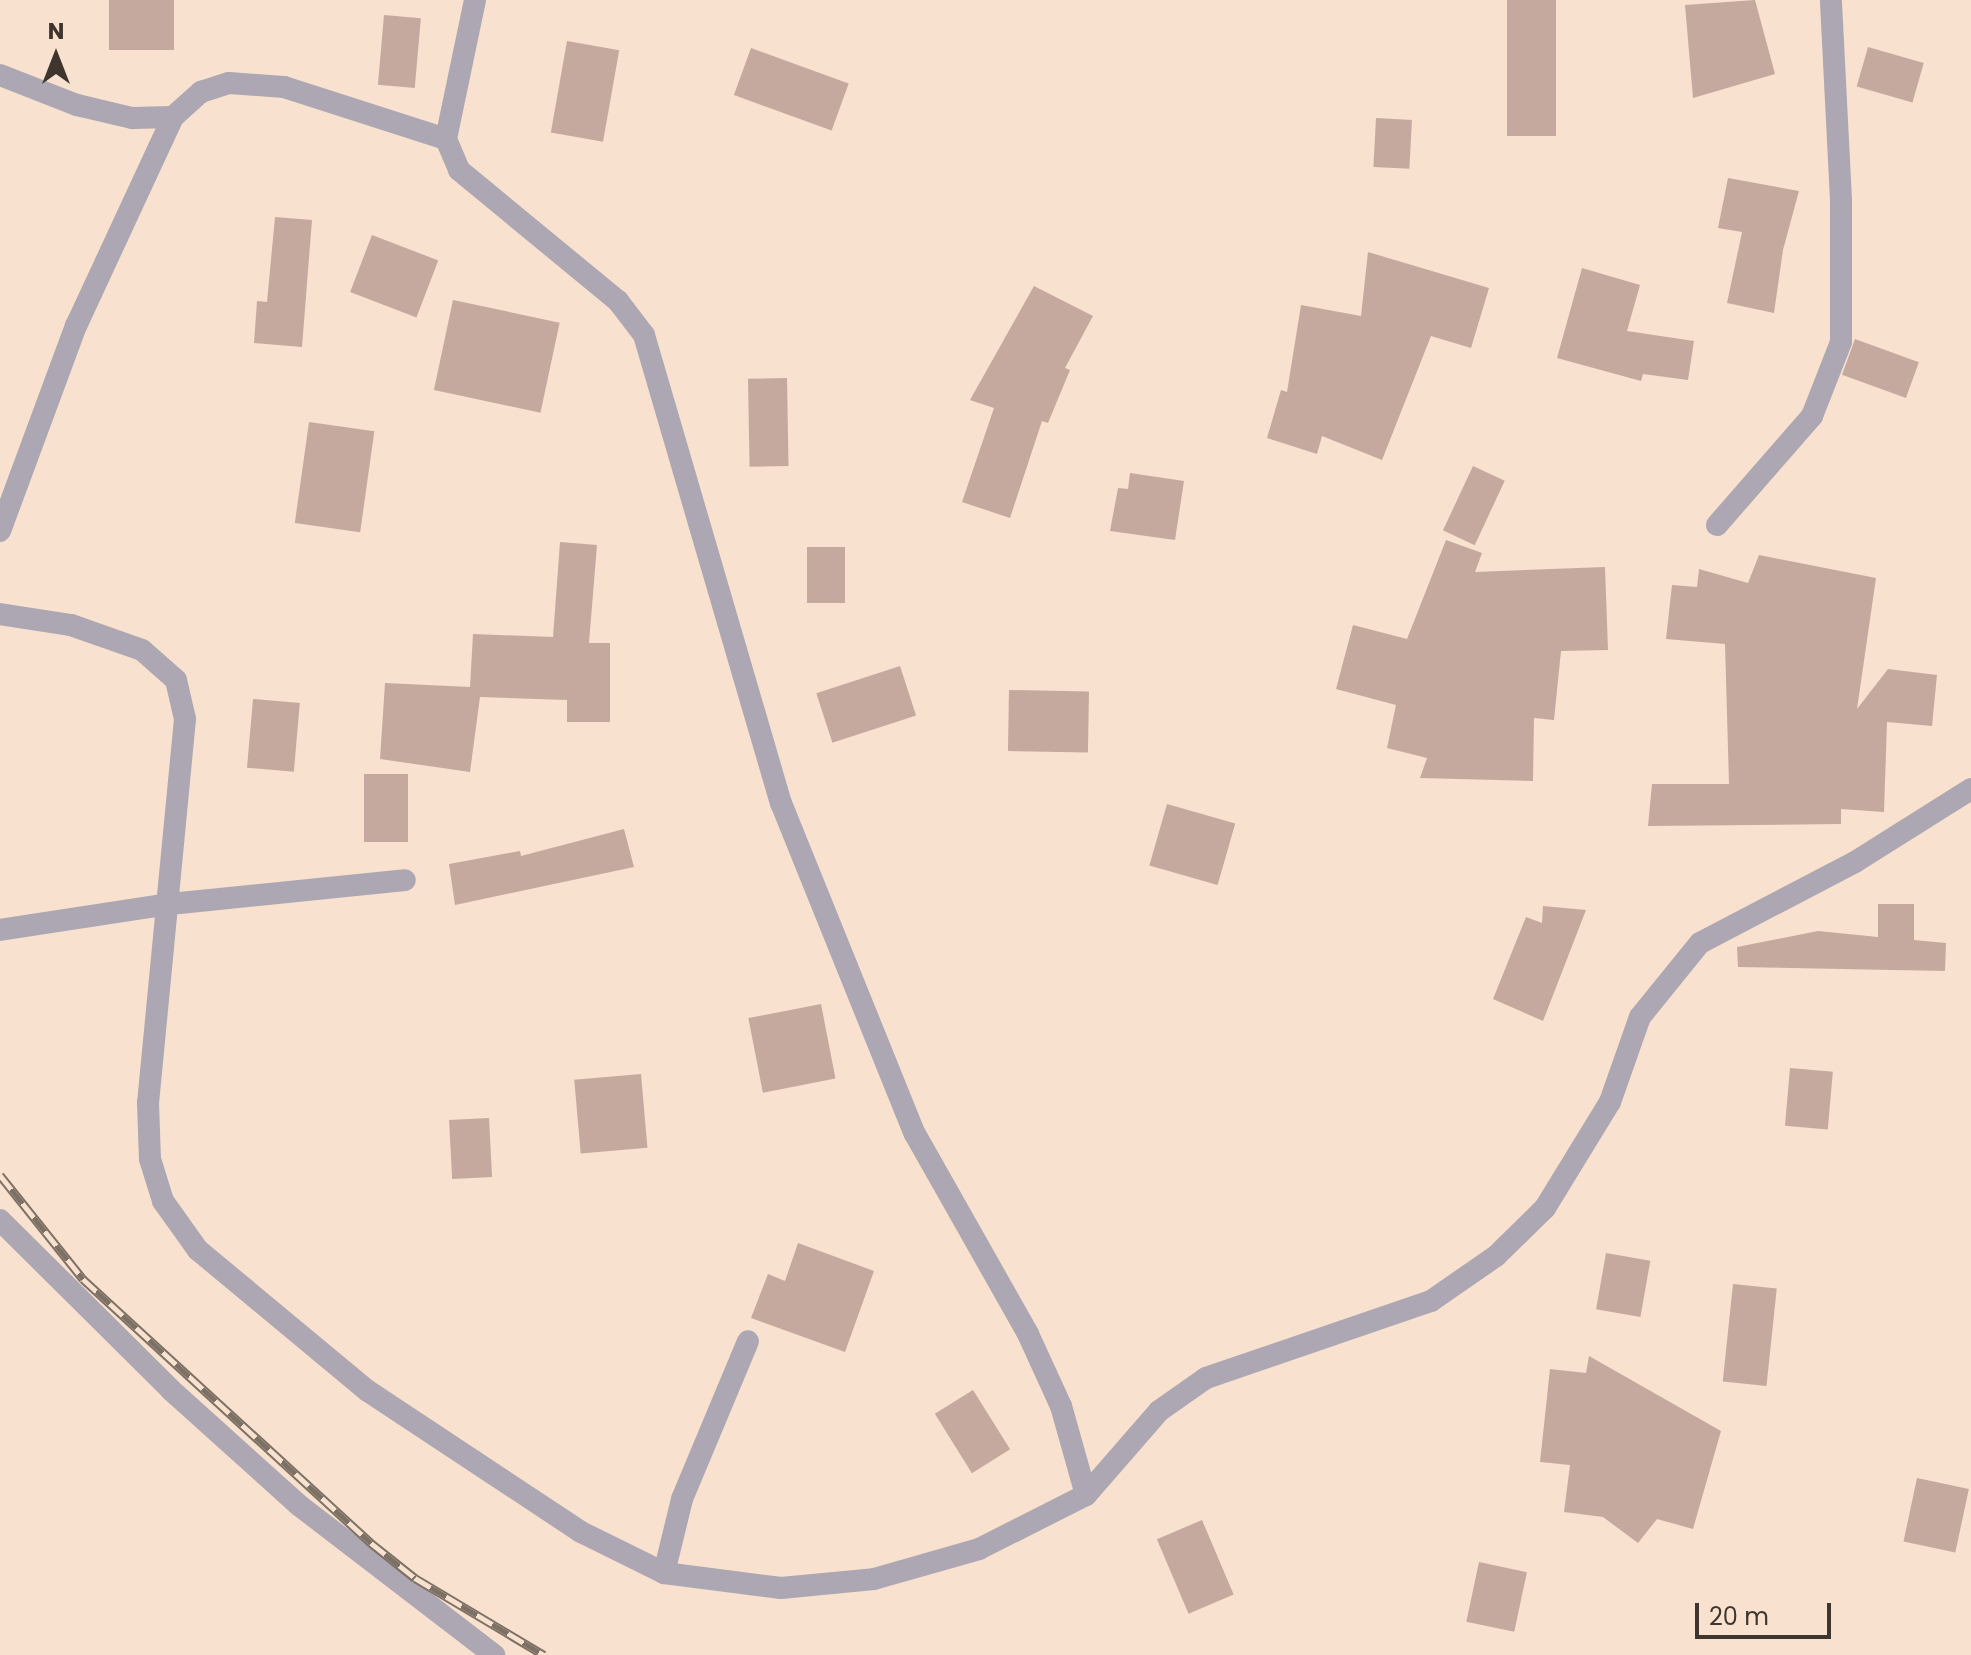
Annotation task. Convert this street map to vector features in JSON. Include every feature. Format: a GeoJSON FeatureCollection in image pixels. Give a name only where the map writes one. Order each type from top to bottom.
{"type":"FeatureCollection","features":[{"type":"Feature","properties":{"kind":"street"},"geometry":{"type":"LineString","coordinates":[[475,0],[446,139],[459,170],[618,301],[644,335],[781,803],[915,1134],[1028,1334],[1054,1392],[1086,1495]]}},
{"type":"Feature","properties":{"kind":"street"},"geometry":{"type":"LineString","coordinates":[[1717,525],[1812,416],[1841,342],[1841,200],[1831,0]]}},
{"type":"Feature","properties":{"kind":"street"},"geometry":{"type":"LineString","coordinates":[[0,75],[77,105],[132,118],[173,117]]}},
{"type":"Feature","properties":{"kind":"street"},"geometry":{"type":"LineString","coordinates":[[0,531],[76,326],[173,117],[201,92],[229,83],[270,86],[348,104],[446,139]]}},
{"type":"Feature","properties":{"kind":"street"},"geometry":{"type":"LineString","coordinates":[[0,614],[71,625],[142,650],[176,680],[185,719],[170,904],[148,1103],[150,1159],[163,1201],[198,1250],[368,1391],[581,1532],[664,1573],[781,1588],[874,1579],[979,1549],[1086,1495],[1159,1411],[1206,1378],[1431,1301],[1496,1256],[1545,1208],[1610,1102],[1640,1017],[1700,943],[1817,884],[1971,789]]}},
{"type":"Feature","properties":{"kind":"street"},"geometry":{"type":"LineString","coordinates":[[0,930],[170,904],[405,880]]}},
{"type":"Feature","properties":{"kind":"street"},"geometry":{"type":"LineString","coordinates":[[5,1229],[300,1506],[494,1655]]}},
{"type":"Feature","properties":{"kind":"street"},"geometry":{"type":"LineString","coordinates":[[664,1573],[682,1499],[748,1341]]}},
{"type":"Feature","properties":{"kind":"building"},"geometry":{"type":"Polygon","coordinates":[[[109,0],[174,0],[174,50],[109,50],[109,0]]]}},
{"type":"Feature","properties":{"kind":"building"},"geometry":{"type":"Polygon","coordinates":[[[1507,0],[1556,0],[1556,136],[1507,136],[1507,0]]]}},
{"type":"Feature","properties":{"kind":"building"},"geometry":{"type":"Polygon","coordinates":[[[1755,0],[1775,74],[1693,98],[1685,5],[1755,0]]]}},
{"type":"Feature","properties":{"kind":"building"},"geometry":{"type":"Polygon","coordinates":[[[384,15],[421,18],[415,88],[378,85],[384,15]]]}},
{"type":"Feature","properties":{"kind":"building"},"geometry":{"type":"Polygon","coordinates":[[[567,41],[619,50],[603,142],[551,133],[567,41]]]}},
{"type":"Feature","properties":{"kind":"building"},"geometry":{"type":"Polygon","coordinates":[[[1868,47],[1924,63],[1912,102],[1857,86],[1868,47]]]}},
{"type":"Feature","properties":{"kind":"building"},"geometry":{"type":"Polygon","coordinates":[[[751,48],[849,84],[832,131],[734,95],[751,48]]]}},
{"type":"Feature","properties":{"kind":"building"},"geometry":{"type":"Polygon","coordinates":[[[1376,118],[1412,120],[1409,169],[1373,167],[1376,118]]]}},
{"type":"Feature","properties":{"kind":"building"},"geometry":{"type":"Polygon","coordinates":[[[1728,178],[1799,191],[1783,250],[1774,313],[1727,303],[1742,232],[1718,228],[1728,178]]]}},
{"type":"Feature","properties":{"kind":"building"},"geometry":{"type":"Polygon","coordinates":[[[275,217],[312,220],[302,347],[254,343],[257,301],[267,302],[275,217]]]}},
{"type":"Feature","properties":{"kind":"building"},"geometry":{"type":"Polygon","coordinates":[[[372,235],[438,260],[416,317],[350,292],[372,235]]]}},
{"type":"Feature","properties":{"kind":"building"},"geometry":{"type":"Polygon","coordinates":[[[1368,252],[1489,288],[1471,348],[1431,336],[1382,460],[1322,436],[1317,454],[1267,438],[1281,390],[1287,392],[1301,305],[1361,316],[1368,252]]]}},
{"type":"Feature","properties":{"kind":"building"},"geometry":{"type":"Polygon","coordinates":[[[1582,268],[1640,285],[1627,331],[1694,341],[1688,380],[1643,374],[1641,381],[1557,358],[1582,268]]]}},
{"type":"Feature","properties":{"kind":"building"},"geometry":{"type":"Polygon","coordinates":[[[1034,286],[1093,316],[1065,368],[1070,370],[1048,423],[1042,421],[1010,518],[962,502],[994,408],[970,400],[1034,286]]]}},
{"type":"Feature","properties":{"kind":"building"},"geometry":{"type":"Polygon","coordinates":[[[453,300],[560,323],[540,413],[434,390],[453,300]]]}},
{"type":"Feature","properties":{"kind":"building"},"geometry":{"type":"Polygon","coordinates":[[[1855,339],[1919,362],[1906,398],[1842,375],[1855,339]]]}},
{"type":"Feature","properties":{"kind":"building"},"geometry":{"type":"Polygon","coordinates":[[[787,378],[789,466],[750,467],[748,379],[787,378]]]}},
{"type":"Feature","properties":{"kind":"building"},"geometry":{"type":"Polygon","coordinates":[[[309,422],[374,431],[360,532],[295,523],[309,422]]]}},
{"type":"Feature","properties":{"kind":"building"},"geometry":{"type":"Polygon","coordinates":[[[1473,466],[1505,481],[1475,545],[1443,530],[1473,466]]]}},
{"type":"Feature","properties":{"kind":"building"},"geometry":{"type":"Polygon","coordinates":[[[1130,473],[1184,481],[1175,540],[1110,531],[1118,488],[1128,489],[1130,473]]]}},
{"type":"Feature","properties":{"kind":"building"},"geometry":{"type":"Polygon","coordinates":[[[1446,540],[1482,553],[1475,572],[1605,567],[1608,650],[1561,651],[1554,720],[1534,718],[1533,781],[1420,778],[1427,758],[1387,748],[1396,705],[1336,689],[1353,625],[1407,639],[1446,540]]]}},
{"type":"Feature","properties":{"kind":"building"},"geometry":{"type":"Polygon","coordinates":[[[560,542],[597,545],[589,643],[610,643],[610,722],[567,722],[567,700],[480,697],[470,772],[380,759],[385,683],[470,687],[473,634],[553,637],[560,542]]]}},
{"type":"Feature","properties":{"kind":"building"},"geometry":{"type":"Polygon","coordinates":[[[807,547],[845,547],[845,603],[807,603],[807,547]]]}},
{"type":"Feature","properties":{"kind":"building"},"geometry":{"type":"Polygon","coordinates":[[[1759,555],[1876,578],[1857,709],[1888,669],[1937,675],[1932,726],[1887,722],[1884,812],[1841,809],[1841,824],[1648,826],[1652,784],[1729,784],[1725,644],[1666,639],[1672,585],[1697,587],[1699,569],[1748,583],[1759,555]]]}},
{"type":"Feature","properties":{"kind":"building"},"geometry":{"type":"Polygon","coordinates":[[[900,666],[916,715],[832,743],[816,693],[900,666]]]}},
{"type":"Feature","properties":{"kind":"building"},"geometry":{"type":"Polygon","coordinates":[[[1009,690],[1089,691],[1088,752],[1008,751],[1009,690]]]}},
{"type":"Feature","properties":{"kind":"building"},"geometry":{"type":"Polygon","coordinates":[[[253,699],[300,703],[294,772],[247,768],[253,699]]]}},
{"type":"Feature","properties":{"kind":"building"},"geometry":{"type":"Polygon","coordinates":[[[364,774],[408,774],[408,842],[364,842],[364,774]]]}},
{"type":"Feature","properties":{"kind":"building"},"geometry":{"type":"Polygon","coordinates":[[[1167,804],[1235,824],[1218,885],[1149,866],[1167,804]]]}},
{"type":"Feature","properties":{"kind":"building"},"geometry":{"type":"Polygon","coordinates":[[[624,829],[634,867],[455,905],[449,864],[520,851],[521,856],[624,829]]]}},
{"type":"Feature","properties":{"kind":"building"},"geometry":{"type":"Polygon","coordinates":[[[1878,904],[1914,904],[1914,940],[1946,943],[1945,971],[1738,967],[1737,947],[1818,931],[1878,937],[1878,904]]]}},
{"type":"Feature","properties":{"kind":"building"},"geometry":{"type":"Polygon","coordinates":[[[1543,906],[1586,910],[1543,1021],[1493,999],[1526,917],[1542,923],[1543,906]]]}},
{"type":"Feature","properties":{"kind":"building"},"geometry":{"type":"Polygon","coordinates":[[[821,1004],[836,1079],[763,1093],[748,1018],[821,1004]]]}},
{"type":"Feature","properties":{"kind":"building"},"geometry":{"type":"Polygon","coordinates":[[[1790,1068],[1833,1072],[1828,1130],[1785,1126],[1790,1068]]]}},
{"type":"Feature","properties":{"kind":"building"},"geometry":{"type":"Polygon","coordinates":[[[641,1074],[647,1148],[581,1154],[574,1080],[641,1074]]]}},
{"type":"Feature","properties":{"kind":"building"},"geometry":{"type":"Polygon","coordinates":[[[489,1118],[492,1177],[452,1179],[449,1120],[489,1118]]]}},
{"type":"Feature","properties":{"kind":"building"},"geometry":{"type":"Polygon","coordinates":[[[798,1243],[874,1271],[845,1352],[751,1318],[768,1274],[785,1281],[798,1243]]]}},
{"type":"Feature","properties":{"kind":"building"},"geometry":{"type":"Polygon","coordinates":[[[1606,1253],[1650,1261],[1640,1317],[1596,1309],[1606,1253]]]}},
{"type":"Feature","properties":{"kind":"building"},"geometry":{"type":"Polygon","coordinates":[[[1733,1284],[1777,1289],[1767,1386],[1723,1381],[1733,1284]]]}},
{"type":"Feature","properties":{"kind":"building"},"geometry":{"type":"Polygon","coordinates":[[[1589,1356],[1721,1431],[1693,1529],[1657,1519],[1638,1543],[1603,1517],[1564,1512],[1570,1465],[1540,1462],[1550,1369],[1586,1373],[1589,1356]]]}},
{"type":"Feature","properties":{"kind":"building"},"geometry":{"type":"Polygon","coordinates":[[[973,1390],[1010,1449],[972,1473],[935,1414],[973,1390]]]}},
{"type":"Feature","properties":{"kind":"building"},"geometry":{"type":"Polygon","coordinates":[[[1917,1478],[1969,1489],[1955,1553],[1903,1542],[1917,1478]]]}},
{"type":"Feature","properties":{"kind":"building"},"geometry":{"type":"Polygon","coordinates":[[[1202,1520],[1234,1595],[1189,1614],[1157,1539],[1202,1520]]]}},
{"type":"Feature","properties":{"kind":"building"},"geometry":{"type":"Polygon","coordinates":[[[1479,1562],[1527,1572],[1514,1632],[1466,1622],[1479,1562]]]}},
{"type":"Feature","properties":{"kind":"railway"},"geometry":{"type":"LineString","coordinates":[[0,1175],[83,1279],[371,1543],[415,1578],[544,1655]]}}]}
